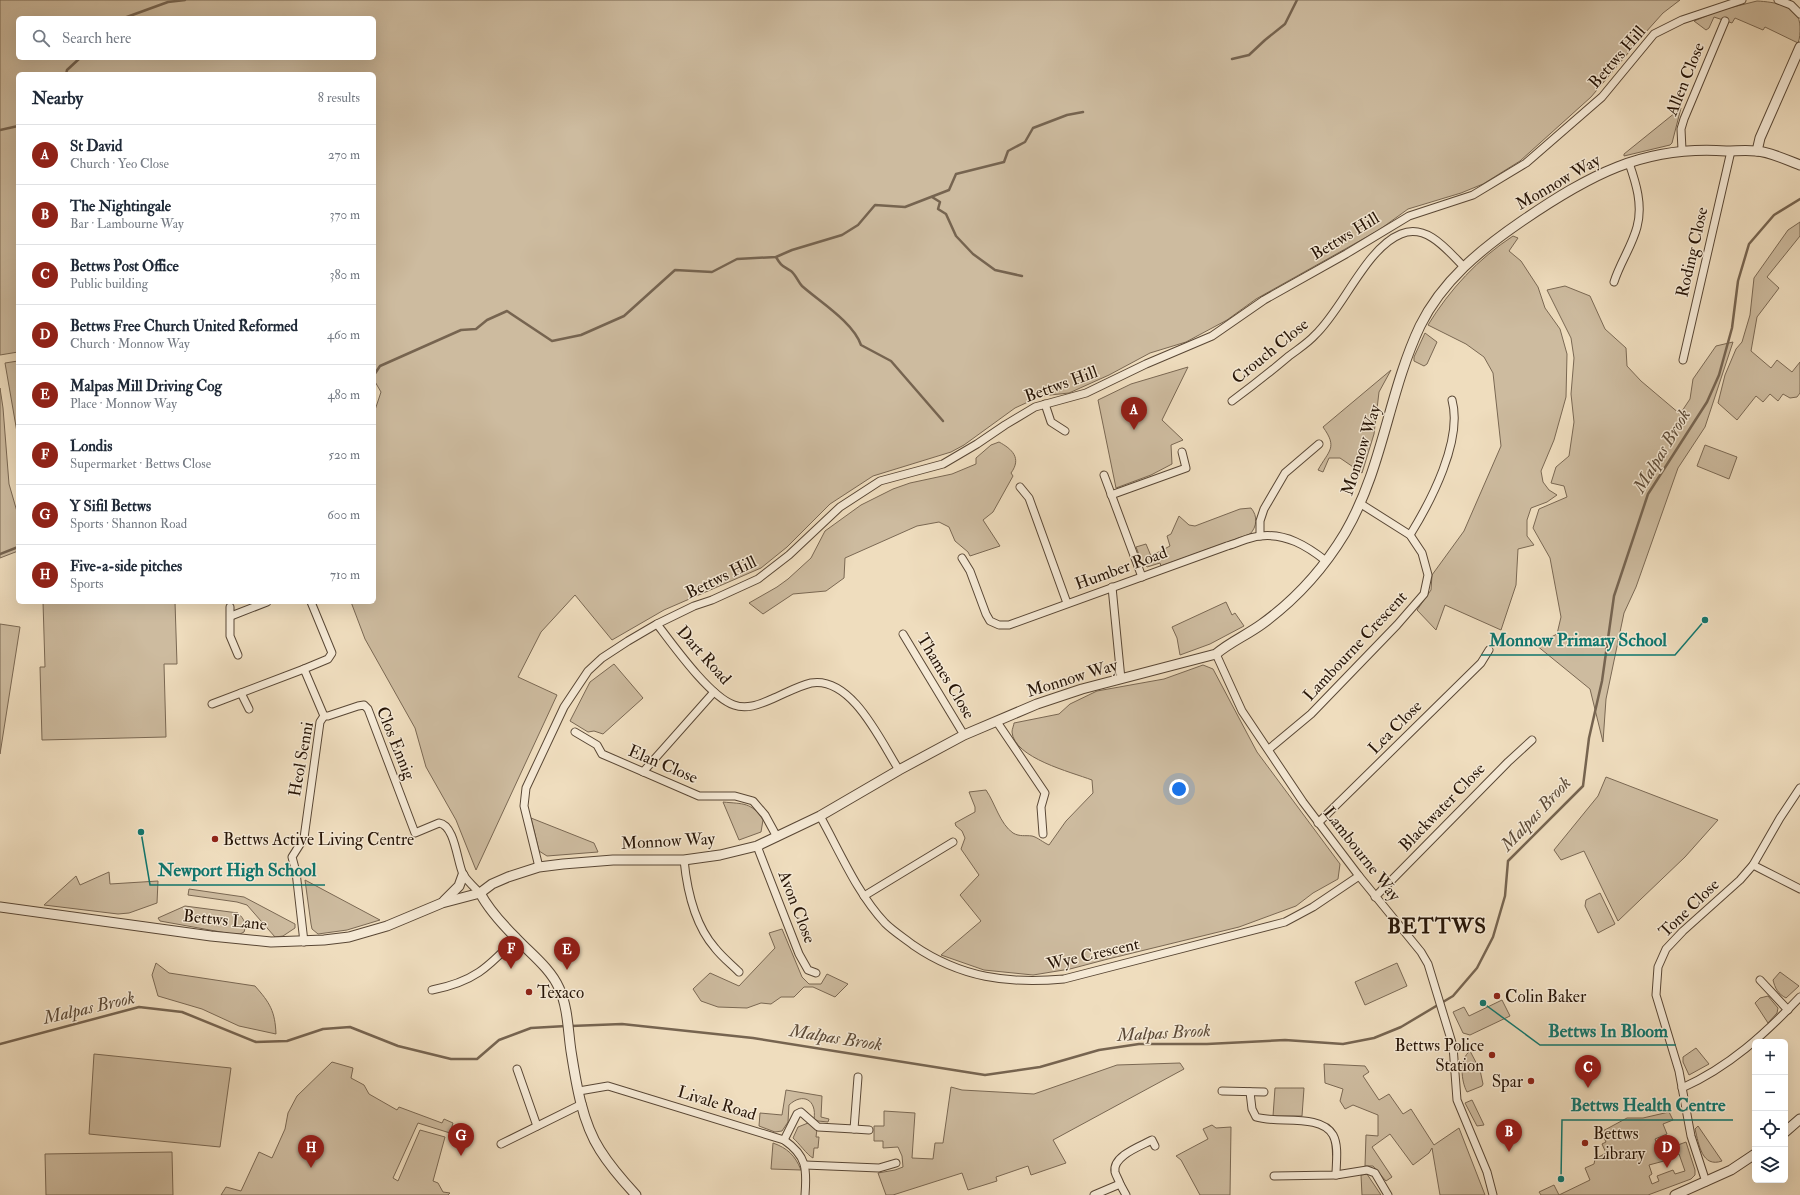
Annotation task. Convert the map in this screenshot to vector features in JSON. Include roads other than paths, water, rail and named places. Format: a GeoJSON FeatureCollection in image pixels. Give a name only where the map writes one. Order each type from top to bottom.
{"type":"FeatureCollection","features":[{"type":"Feature","properties":{"kind":"street","name":"Bettws Hill"},"geometry":{"type":"LineString","coordinates":[[539,867],[524,806],[526,788],[564,707],[588,671],[602,658],[657,624],[758,579],[789,555],[840,507],[880,480],[943,464],[977,444],[1005,424],[1035,407],[1086,393],[1146,364],[1212,336],[1264,300],[1346,254],[1409,216],[1473,195],[1526,163],[1602,97],[1654,34],[1682,20],[1742,0]]}},
{"type":"Feature","properties":{"kind":"street"},"geometry":{"type":"LineString","coordinates":[[1778,0],[1791,5],[1800,14]]}},
{"type":"Feature","properties":{"kind":"street","name":"Allen Close"},"geometry":{"type":"LineString","coordinates":[[1682,150],[1681,129],[1684,119],[1725,21]]}},
{"type":"Feature","properties":{"kind":"street"},"geometry":{"type":"LineString","coordinates":[[1757,150],[1760,138],[1800,47]]}},
{"type":"Feature","properties":{"kind":"street","name":"Monnow Way"},"geometry":{"type":"LineString","coordinates":[[480,893],[492,884],[539,867],[613,860],[684,860],[720,855],[757,846],[777,838],[820,816],[899,770],[964,735],[1040,703],[1082,689],[1216,654],[1263,623],[1302,589],[1326,561],[1344,535],[1361,504],[1377,463],[1403,365],[1428,310],[1464,267],[1494,241],[1586,180],[1629,163],[1655,155],[1682,150],[1757,150],[1800,165]]}},
{"type":"Feature","properties":{"kind":"street","name":"Roding Close"},"geometry":{"type":"LineString","coordinates":[[1683,360],[1731,151]]}},
{"type":"Feature","properties":{"kind":"street"},"geometry":{"type":"LineString","coordinates":[[1614,282],[1618,267],[1637,228],[1639,213],[1636,186],[1629,163]]}},
{"type":"Feature","properties":{"kind":"street","name":"Crouch Close"},"geometry":{"type":"LineString","coordinates":[[1232,401],[1315,336],[1345,297],[1370,260],[1388,242],[1402,234],[1420,232],[1435,238],[1464,267]]}},
{"type":"Feature","properties":{"kind":"street"},"geometry":{"type":"LineString","coordinates":[[1410,535],[1422,516],[1440,476],[1451,443],[1456,412],[1452,400]]}},
{"type":"Feature","properties":{"kind":"street"},"geometry":{"type":"LineString","coordinates":[[1044,404],[1051,422],[1065,430]]}},
{"type":"Feature","properties":{"kind":"street"},"geometry":{"type":"LineString","coordinates":[[1260,536],[1260,521],[1264,509],[1285,473],[1320,444]]}},
{"type":"Feature","properties":{"kind":"street"},"geometry":{"type":"LineString","coordinates":[[1111,495],[1186,468],[1182,452]]}},
{"type":"Feature","properties":{"kind":"street"},"geometry":{"type":"LineString","coordinates":[[1104,475],[1142,577]]}},
{"type":"Feature","properties":{"kind":"street"},"geometry":{"type":"LineString","coordinates":[[1020,487],[1029,498],[1067,604]]}},
{"type":"Feature","properties":{"kind":"street","name":"Lambourne Crescent"},"geometry":{"type":"LineString","coordinates":[[1269,749],[1311,714],[1397,625],[1424,594],[1428,575],[1422,553],[1410,535],[1361,504]]}},
{"type":"Feature","properties":{"kind":"street","name":"Humber Road"},"geometry":{"type":"LineString","coordinates":[[962,558],[970,571],[986,614],[990,620],[999,625],[1009,625],[1260,536],[1276,536],[1294,540],[1326,561]]}},
{"type":"Feature","properties":{"kind":"street"},"geometry":{"type":"LineString","coordinates":[[1112,588],[1120,680]]}},
{"type":"Feature","properties":{"kind":"street"},"geometry":{"type":"LineString","coordinates":[[231,616],[262,604]]}},
{"type":"Feature","properties":{"kind":"street"},"geometry":{"type":"LineString","coordinates":[[212,704],[328,659],[332,653],[312,604]]}},
{"type":"Feature","properties":{"kind":"street"},"geometry":{"type":"LineString","coordinates":[[230,607],[230,636],[238,655]]}},
{"type":"Feature","properties":{"kind":"street","name":"Dart Road"},"geometry":{"type":"LineString","coordinates":[[657,624],[673,646],[714,692],[734,705],[744,707],[754,706],[812,683],[825,684],[840,689],[858,704],[899,770]]}},
{"type":"Feature","properties":{"kind":"street","name":"Thames Close"},"geometry":{"type":"LineString","coordinates":[[903,634],[964,735]]}},
{"type":"Feature","properties":{"kind":"street","name":"Lea Close"},"geometry":{"type":"LineString","coordinates":[[1318,823],[1482,663],[1489,650]]}},
{"type":"Feature","properties":{"kind":"street","name":"Lambourne Way"},"geometry":{"type":"LineString","coordinates":[[1216,654],[1242,711],[1318,823],[1375,897],[1421,952],[1428,964],[1445,1015],[1453,1046],[1457,1100],[1487,1172],[1493,1195]]}},
{"type":"Feature","properties":{"kind":"street","name":"Heol Senni"},"geometry":{"type":"LineString","coordinates":[[304,669],[324,716],[320,722],[304,838],[292,858],[296,872],[304,942]]}},
{"type":"Feature","properties":{"kind":"street"},"geometry":{"type":"LineString","coordinates":[[642,772],[714,692]]}},
{"type":"Feature","properties":{"kind":"street"},"geometry":{"type":"LineString","coordinates":[[241,693],[249,709]]}},
{"type":"Feature","properties":{"kind":"street","name":"Clos Ennig"},"geometry":{"type":"LineString","coordinates":[[324,716],[364,705],[368,710],[415,832],[439,823],[443,824],[448,829],[453,839],[463,875]]}},
{"type":"Feature","properties":{"kind":"street"},"geometry":{"type":"LineString","coordinates":[[997,722],[1045,793],[1040,807],[1043,834]]}},
{"type":"Feature","properties":{"kind":"street","name":"Elan Close"},"geometry":{"type":"LineString","coordinates":[[575,732],[597,745],[602,754],[699,796],[735,796],[753,801],[766,815],[777,838]]}},
{"type":"Feature","properties":{"kind":"street","name":"Blackwater Close"},"geometry":{"type":"LineString","coordinates":[[1375,897],[1508,762],[1532,740]]}},
{"type":"Feature","properties":{"kind":"street","name":"Tone Close"},"geometry":{"type":"LineString","coordinates":[[1706,1182],[1691,1136],[1673,1048],[1656,995],[1658,967],[1666,949],[1683,930],[1740,880],[1753,865],[1780,818],[1800,788]]}},
{"type":"Feature","properties":{"kind":"street","name":"Wye Crescent"},"geometry":{"type":"LineString","coordinates":[[820,816],[864,896],[885,923],[901,937],[951,968],[985,977],[1010,981],[1064,979],[1285,922],[1313,908],[1359,876]]}},
{"type":"Feature","properties":{"kind":"street"},"geometry":{"type":"LineString","coordinates":[[864,896],[953,842]]}},
{"type":"Feature","properties":{"kind":"street","name":"Avon Close"},"geometry":{"type":"LineString","coordinates":[[757,846],[799,954],[808,970],[816,973]]}},
{"type":"Feature","properties":{"kind":"street"},"geometry":{"type":"LineString","coordinates":[[684,860],[687,888],[697,920],[714,948],[739,972]]}},
{"type":"Feature","properties":{"kind":"street"},"geometry":{"type":"LineString","coordinates":[[1753,865],[1800,889]]}},
{"type":"Feature","properties":{"kind":"street"},"geometry":{"type":"LineString","coordinates":[[463,875],[480,893],[488,908],[541,962],[560,989],[582,1104],[599,1149],[619,1176],[636,1195]]}},
{"type":"Feature","properties":{"kind":"street","name":"Bettws Lane"},"geometry":{"type":"LineString","coordinates":[[442,903],[459,886],[463,875]]}},
{"type":"Feature","properties":{"kind":"street","name":"Bettws Lane"},"geometry":{"type":"LineString","coordinates":[[0,907],[212,936],[271,942],[304,942],[349,937],[387,926],[442,903],[480,893]]}},
{"type":"Feature","properties":{"kind":"street"},"geometry":{"type":"LineString","coordinates":[[432,990],[449,986],[476,976],[496,960],[516,938]]}},
{"type":"Feature","properties":{"kind":"street"},"geometry":{"type":"LineString","coordinates":[[1760,980],[1788,1010]]}},
{"type":"Feature","properties":{"kind":"street"},"geometry":{"type":"LineString","coordinates":[[1682,1088],[1704,1078],[1722,1067],[1766,1033],[1800,996]]}},
{"type":"Feature","properties":{"kind":"street"},"geometry":{"type":"LineString","coordinates":[[517,1069],[537,1126]]}},
{"type":"Feature","properties":{"kind":"street"},"geometry":{"type":"LineString","coordinates":[[854,1129],[858,1078]]}},
{"type":"Feature","properties":{"kind":"street","name":"Livale Road"},"geometry":{"type":"LineString","coordinates":[[579,1092],[608,1086],[784,1140],[796,1150],[806,1165]]}},
{"type":"Feature","properties":{"kind":"street"},"geometry":{"type":"LineString","coordinates":[[1222,1091],[1264,1092]]}},
{"type":"Feature","properties":{"kind":"street"},"geometry":{"type":"LineString","coordinates":[[1250,1092],[1252,1109],[1256,1116],[1266,1120],[1315,1122],[1328,1129],[1333,1135],[1336,1145],[1336,1175]]}},
{"type":"Feature","properties":{"kind":"street"},"geometry":{"type":"LineString","coordinates":[[501,1144],[582,1104]]}},
{"type":"Feature","properties":{"kind":"street"},"geometry":{"type":"LineString","coordinates":[[784,1140],[798,1114],[801,1112],[818,1126],[869,1130]]}},
{"type":"Feature","properties":{"kind":"street"},"geometry":{"type":"LineString","coordinates":[[1788,1129],[1800,1119]]}},
{"type":"Feature","properties":{"kind":"street"},"geometry":{"type":"LineString","coordinates":[[1126,1195],[1115,1172],[1116,1165],[1121,1158],[1152,1140],[1155,1146]]}},
{"type":"Feature","properties":{"kind":"street"},"geometry":{"type":"LineString","coordinates":[[1676,1195],[1730,1170],[1752,1156]]}},
{"type":"Feature","properties":{"kind":"street"},"geometry":{"type":"LineString","coordinates":[[805,1195],[806,1165],[879,1168],[896,1163]]}},
{"type":"Feature","properties":{"kind":"street"},"geometry":{"type":"LineString","coordinates":[[1274,1176],[1336,1175],[1367,1170],[1375,1173],[1381,1180],[1388,1195]]}},
{"type":"Feature","properties":{"kind":"street"},"geometry":{"type":"LineString","coordinates":[[1094,1195],[1120,1184]]}},
{"type":"Feature","properties":{"kind":"waterway"},"geometry":{"type":"LineString","coordinates":[[130,16],[168,2],[185,0]]}},
{"type":"Feature","properties":{"kind":"waterway"},"geometry":{"type":"LineString","coordinates":[[1232,59],[1249,55],[1285,24],[1297,0]]}},
{"type":"Feature","properties":{"kind":"waterway"},"geometry":{"type":"LineString","coordinates":[[66,72],[78,60]]}},
{"type":"Feature","properties":{"kind":"waterway"},"geometry":{"type":"LineString","coordinates":[[376,372],[380,366],[461,330],[476,329],[487,320],[507,311],[552,341],[581,335],[624,316],[675,270],[712,272],[737,259],[776,257],[792,250],[842,235],[858,225],[875,205],[905,207],[949,190],[956,174],[1004,162],[1008,151],[1025,142],[1033,128],[1067,115],[1083,112]]}},
{"type":"Feature","properties":{"kind":"waterway"},"geometry":{"type":"LineString","coordinates":[[0,130],[16,126]]}},
{"type":"Feature","properties":{"kind":"waterway"},"geometry":{"type":"LineString","coordinates":[[932,197],[940,202],[938,209],[946,214],[956,236],[973,254],[995,270],[1022,276]]}},
{"type":"Feature","properties":{"kind":"waterway","name":"Malpas Brook"},"geometry":{"type":"LineString","coordinates":[[571,1026],[622,1024],[753,1038],[985,1075],[1040,1067],[1099,1050],[1139,1044],[1207,1044],[1285,1040],[1343,1044],[1374,1038],[1401,1027],[1453,996],[1477,968],[1493,937],[1505,896],[1508,861],[1583,786],[1589,738],[1602,681],[1614,596],[1648,494],[1707,402],[1719,375],[1732,328],[1738,281],[1749,244],[1774,215],[1800,199]]}},
{"type":"Feature","properties":{"kind":"waterway"},"geometry":{"type":"LineString","coordinates":[[776,257],[784,267],[793,273],[802,286],[844,320],[851,328],[861,345],[891,361],[943,421]]}},
{"type":"Feature","properties":{"kind":"waterway"},"geometry":{"type":"LineString","coordinates":[[0,554],[16,548]]}},
{"type":"Feature","properties":{"kind":"waterway","name":"Malpas Brook"},"geometry":{"type":"LineString","coordinates":[[0,1044],[139,1007],[182,1012],[256,1042],[287,1041],[323,1029],[350,1027],[398,1046],[451,1059],[477,1059],[499,1040],[531,1028],[566,1026]]}},
{"type":"Feature","properties":{"kind":"place","name":"St David"},"geometry":{"type":"Point","coordinates":[1134,430]}},
{"type":"Feature","properties":{"kind":"place","name":"Monnow Primary School"},"geometry":{"type":"Point","coordinates":[1705,620]}},
{"type":"Feature","properties":{"kind":"place","name":"Newport High School"},"geometry":{"type":"Point","coordinates":[141,832]}},
{"type":"Feature","properties":{"kind":"place","name":"Bettws Active Living Centre"},"geometry":{"type":"Point","coordinates":[215,839]}},
{"type":"Feature","properties":{"kind":"place","name":"Londis"},"geometry":{"type":"Point","coordinates":[511,969]}},
{"type":"Feature","properties":{"kind":"place","name":"Malpas Mill Driving Cog"},"geometry":{"type":"Point","coordinates":[567,970]}},
{"type":"Feature","properties":{"kind":"place","name":"Texaco"},"geometry":{"type":"Point","coordinates":[529,992]}},
{"type":"Feature","properties":{"kind":"place","name":"Colin Baker"},"geometry":{"type":"Point","coordinates":[1497,996]}},
{"type":"Feature","properties":{"kind":"place","name":"Bettws In Bloom"},"geometry":{"type":"Point","coordinates":[1483,1003]}},
{"type":"Feature","properties":{"kind":"place","name":"Bettws Police Station"},"geometry":{"type":"Point","coordinates":[1492,1055]}},
{"type":"Feature","properties":{"kind":"place","name":"Spar"},"geometry":{"type":"Point","coordinates":[1531,1081]}},
{"type":"Feature","properties":{"kind":"place","name":"Bettws Post Office"},"geometry":{"type":"Point","coordinates":[1588,1088]}},
{"type":"Feature","properties":{"kind":"place","name":"Bettws Library"},"geometry":{"type":"Point","coordinates":[1585,1143]}},
{"type":"Feature","properties":{"kind":"place","name":"The Nightingale"},"geometry":{"type":"Point","coordinates":[1509,1152]}},
{"type":"Feature","properties":{"kind":"place","name":"Y Sifil Bettws"},"geometry":{"type":"Point","coordinates":[461,1156]}},
{"type":"Feature","properties":{"kind":"place","name":"Five-a-side pitches"},"geometry":{"type":"Point","coordinates":[311,1168]}},
{"type":"Feature","properties":{"kind":"place","name":"Bettws Free Church United Reformed"},"geometry":{"type":"Point","coordinates":[1667,1168]}},
{"type":"Feature","properties":{"kind":"place","name":"Bettws Health Centre"},"geometry":{"type":"Point","coordinates":[1561,1179]}},
{"type":"Feature","properties":{"kind":"district","name":"BETTWS"},"geometry":{"type":"Point","coordinates":[1437,926]}}]}
